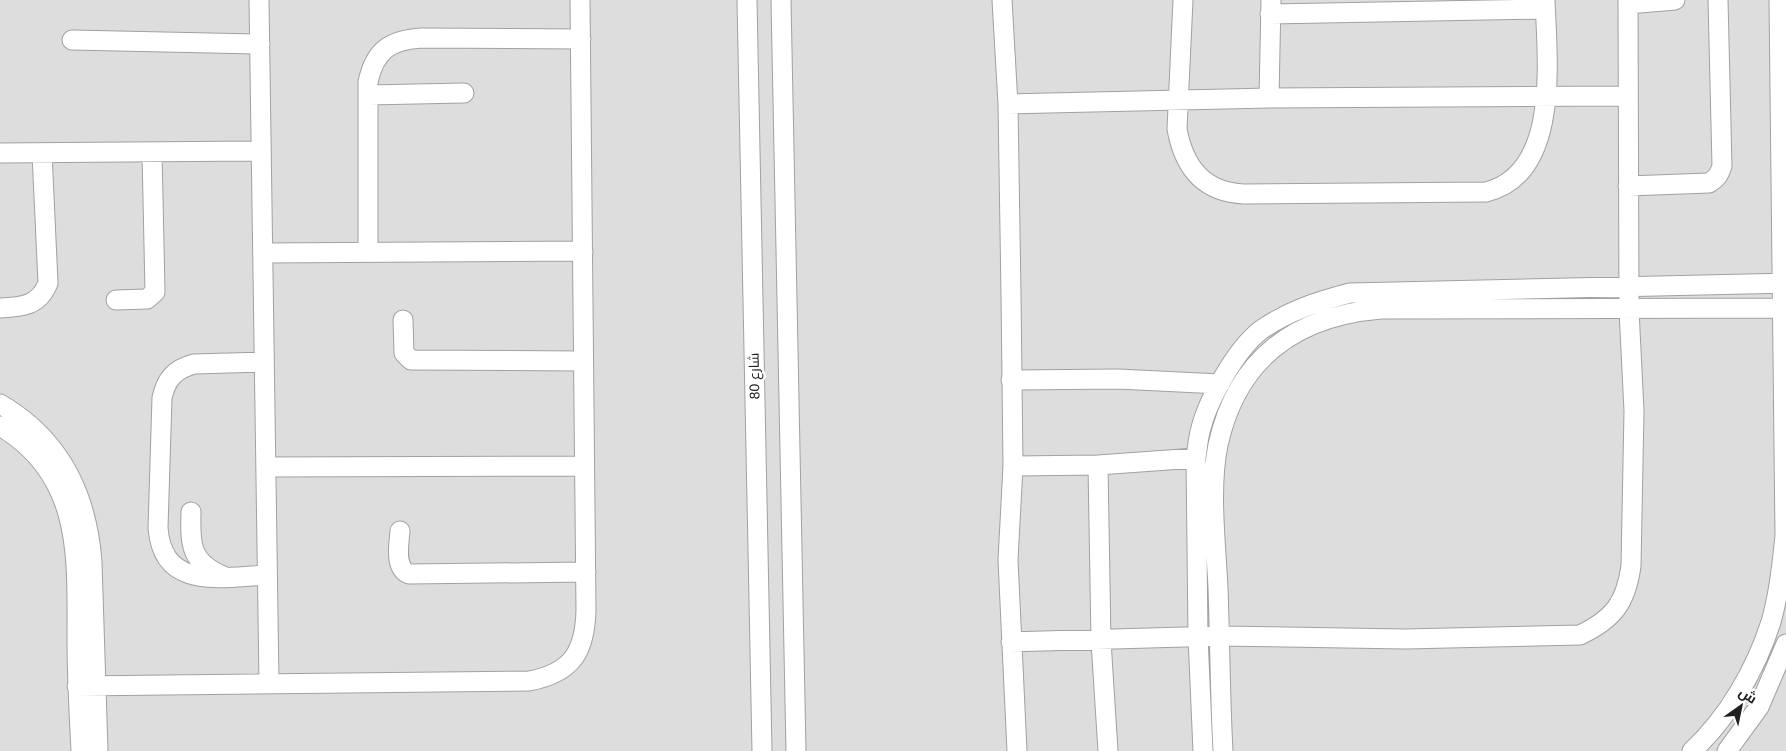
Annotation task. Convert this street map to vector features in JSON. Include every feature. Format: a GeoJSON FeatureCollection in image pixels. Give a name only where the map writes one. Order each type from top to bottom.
{"type":"FeatureCollection","features":[{"type":"Feature","properties":{"kind":"street"},"geometry":{"type":"LineString","coordinates":[[259,0],[269,683]]}},
{"type":"Feature","properties":{"kind":"street"},"geometry":{"type":"LineString","coordinates":[[86,686],[530,681],[550,677],[567,666],[580,650],[586,631],[586,572],[580,0]]}},
{"type":"Feature","properties":{"kind":"street","name":"شارع 80"},"geometry":{"type":"LineString","coordinates":[[747,0],[762,751]]}},
{"type":"Feature","properties":{"kind":"street"},"geometry":{"type":"LineString","coordinates":[[781,0],[796,751]]}},
{"type":"Feature","properties":{"kind":"street"},"geometry":{"type":"LineString","coordinates":[[1002,0],[1008,104],[1013,466],[1008,560],[1017,751]]}},
{"type":"Feature","properties":{"kind":"street"},"geometry":{"type":"LineString","coordinates":[[1183,0],[1177,129],[1180,144],[1187,161],[1199,176],[1212,187],[1227,193],[1467,193],[1495,190],[1514,178],[1523,169],[1538,139],[1546,98],[1545,5],[1271,7],[1269,98]]}},
{"type":"Feature","properties":{"kind":"street"},"geometry":{"type":"LineString","coordinates":[[1011,642],[1101,641],[1220,636],[1405,639],[1580,635],[1600,626],[1614,612],[1623,599],[1629,584],[1631,566],[1634,411],[1629,310],[1628,2],[1675,0]]}},
{"type":"Feature","properties":{"kind":"street"},"geometry":{"type":"LineString","coordinates":[[1628,186],[1709,183],[1717,178],[1720,172],[1722,166],[1718,0]]}},
{"type":"Feature","properties":{"kind":"street"},"geometry":{"type":"LineString","coordinates":[[1692,751],[1702,742],[1731,704],[1759,654],[1771,621],[1785,536],[1785,283],[1779,0]]}},
{"type":"Feature","properties":{"kind":"street"},"geometry":{"type":"LineString","coordinates":[[368,252],[368,95],[371,67],[379,53],[392,44],[406,39],[581,39]]}},
{"type":"Feature","properties":{"kind":"street"},"geometry":{"type":"LineString","coordinates":[[72,40],[260,44]]}},
{"type":"Feature","properties":{"kind":"street"},"geometry":{"type":"LineString","coordinates":[[368,95],[464,93]]}},
{"type":"Feature","properties":{"kind":"street"},"geometry":{"type":"LineString","coordinates":[[1008,104],[1178,102],[1269,98],[1546,98],[1628,96]]}},
{"type":"Feature","properties":{"kind":"street"},"geometry":{"type":"LineString","coordinates":[[0,153],[261,151]]}},
{"type":"Feature","properties":{"kind":"street"},"geometry":{"type":"LineString","coordinates":[[116,300],[147,299],[153,295],[156,288],[152,152]]}},
{"type":"Feature","properties":{"kind":"street"},"geometry":{"type":"LineString","coordinates":[[0,308],[28,305],[44,293],[48,283],[42,153]]}},
{"type":"Feature","properties":{"kind":"street"},"geometry":{"type":"LineString","coordinates":[[263,253],[583,251]]}},
{"type":"Feature","properties":{"kind":"street"},"geometry":{"type":"LineString","coordinates":[[1202,751],[1198,637],[1196,458],[1200,431],[1208,406],[1239,355],[1260,331],[1301,309],[1350,292],[1785,283]]}},
{"type":"Feature","properties":{"kind":"street"},"geometry":{"type":"LineString","coordinates":[[1223,751],[1216,529],[1218,446],[1227,413],[1252,367],[1279,342],[1316,323],[1357,311],[1381,309],[1629,310],[1785,308]]}},
{"type":"Feature","properties":{"kind":"street"},"geometry":{"type":"LineString","coordinates":[[403,320],[404,353],[411,360],[583,361]]}},
{"type":"Feature","properties":{"kind":"street"},"geometry":{"type":"LineString","coordinates":[[263,362],[194,364],[184,366],[168,379],[162,398],[159,541],[168,560],[184,573],[197,577],[267,576]]}},
{"type":"Feature","properties":{"kind":"street"},"geometry":{"type":"LineString","coordinates":[[1011,380],[1118,379],[1220,384]]}},
{"type":"Feature","properties":{"kind":"street"},"geometry":{"type":"LineString","coordinates":[[0,404],[24,420],[44,439],[61,460],[74,484],[84,509],[90,536],[92,562],[81,751]]}},
{"type":"Feature","properties":{"kind":"street"},"geometry":{"type":"LineString","coordinates":[[0,426],[25,445],[42,463],[56,484],[66,507],[73,532],[86,686],[98,751]]}},
{"type":"Feature","properties":{"kind":"street"},"geometry":{"type":"LineString","coordinates":[[1013,466],[1098,465],[1196,458]]}},
{"type":"Feature","properties":{"kind":"street"},"geometry":{"type":"LineString","coordinates":[[1098,465],[1101,641],[1108,751]]}},
{"type":"Feature","properties":{"kind":"street"},"geometry":{"type":"LineString","coordinates":[[266,467],[584,466]]}},
{"type":"Feature","properties":{"kind":"street"},"geometry":{"type":"LineString","coordinates":[[191,512],[190,542],[195,554],[202,564],[224,577]]}},
{"type":"Feature","properties":{"kind":"street"},"geometry":{"type":"LineString","coordinates":[[400,531],[399,564],[402,571],[409,574],[586,572]]}},
{"type":"Feature","properties":{"kind":"street"},"geometry":{"type":"LineString","coordinates":[[1727,751],[1759,707],[1786,644]]}},
{"type":"Feature","properties":{"kind":"shaded area"},"geometry":{"type":"Polygon","coordinates":[[[0,0],[1786,0],[1786,751],[0,751],[0,0]]]}}]}
